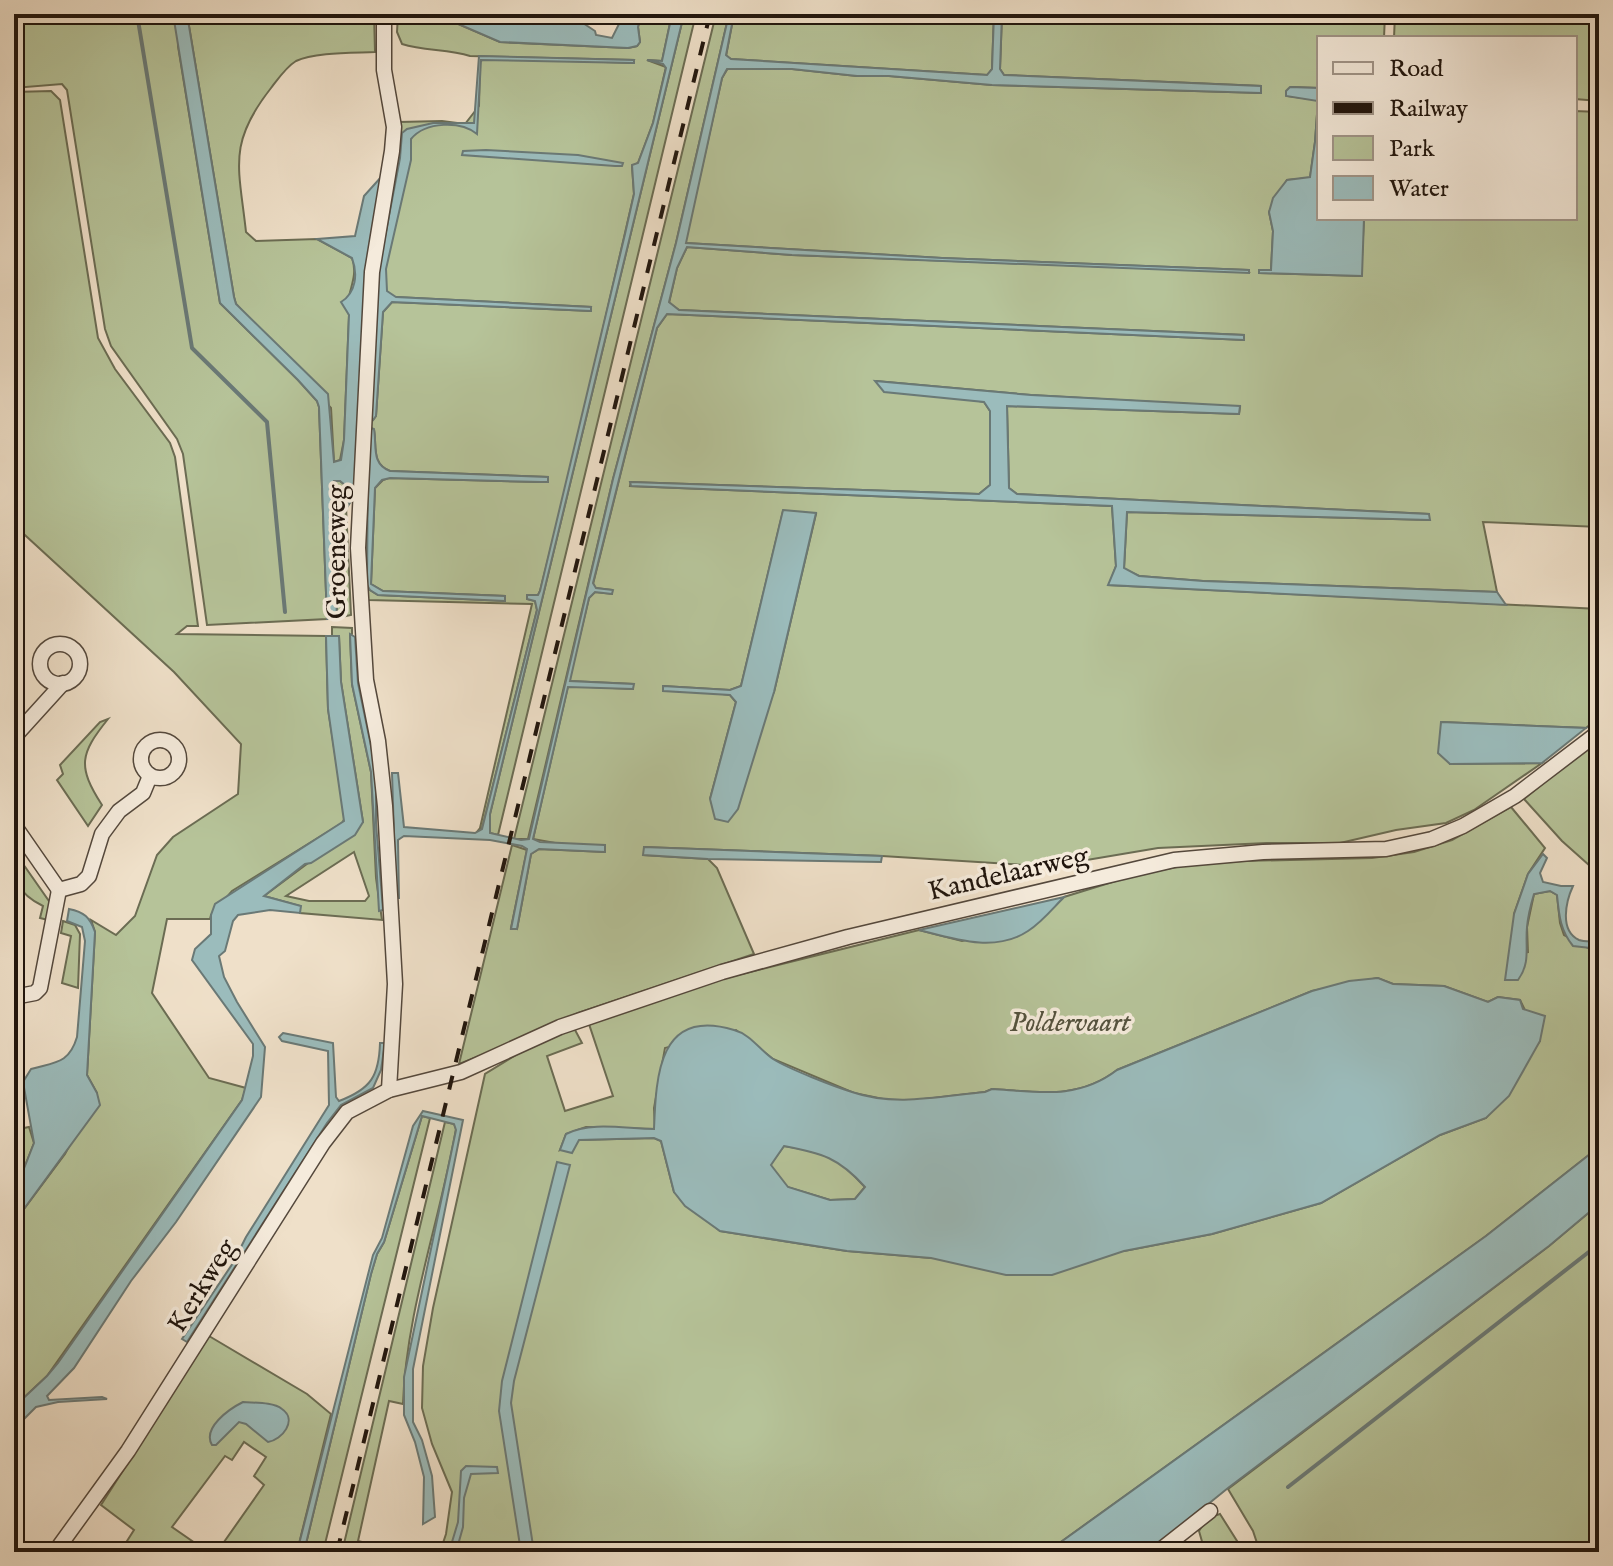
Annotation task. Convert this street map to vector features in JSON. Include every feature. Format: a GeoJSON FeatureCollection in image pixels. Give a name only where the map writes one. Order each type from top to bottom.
{"type":"FeatureCollection","features":[{"type":"Feature","properties":{"kind":"street","name":"Groeneweg"},"geometry":{"type":"LineString","coordinates":[[384,14],[384,70],[394,127],[372,272],[358,548],[366,680],[378,741],[388,851],[395,984],[389,1090]]}},
{"type":"Feature","properties":{"kind":"street"},"geometry":{"type":"LineString","coordinates":[[14,737],[63,683]]}},
{"type":"Feature","properties":{"kind":"street","name":"Kandelaarweg"},"geometry":{"type":"LineString","coordinates":[[420,1083],[461,1072],[560,1027],[709,976],[883,928],[1187,858],[1263,852],[1373,850],[1432,839],[1463,826],[1515,796],[1599,732]]}},
{"type":"Feature","properties":{"kind":"street"},"geometry":{"type":"LineString","coordinates":[[59,890],[81,884],[89,876],[102,834],[119,811],[143,793],[150,776]]}},
{"type":"Feature","properties":{"kind":"street"},"geometry":{"type":"LineString","coordinates":[[14,825],[59,890],[40,988],[35,993],[14,997]]}},
{"type":"Feature","properties":{"kind":"street","name":"Kerkweg"},"geometry":{"type":"LineString","coordinates":[[55,1552],[128,1451],[329,1135],[347,1112],[389,1090],[420,1083]]}},
{"type":"Feature","properties":{"kind":"street"},"geometry":{"type":"LineString","coordinates":[[1158,1552],[1210,1511]]}},
{"type":"Feature","properties":{"kind":"green space"},"geometry":{"type":"Polygon","coordinates":[[[14,14],[180,14],[178,46],[220,303],[298,380],[319,407],[327,619],[207,625],[183,454],[177,439],[111,346],[105,329],[67,90],[62,84],[14,88],[14,14]]]}},
{"type":"Feature","properties":{"kind":"green space"},"geometry":{"type":"Polygon","coordinates":[[[187,14],[374,14],[375,52],[323,54],[292,64],[257,108],[242,141],[239,157],[246,232],[256,241],[317,239],[352,258],[354,274],[348,301],[344,440],[340,460],[334,462],[331,408],[236,304],[187,14]]]}},
{"type":"Feature","properties":{"kind":"green space"},"geometry":{"type":"Polygon","coordinates":[[[398,14],[430,14],[436,17],[436,14],[454,14],[456,23],[500,42],[628,48],[640,42],[638,27],[641,14],[672,14],[662,61],[647,60],[666,67],[653,123],[638,163],[632,166],[634,194],[568,480],[540,591],[538,595],[527,596],[527,599],[535,601],[537,610],[482,829],[476,833],[480,828],[532,604],[368,600],[364,594],[362,495],[373,298],[399,122],[465,124],[479,106],[480,62],[484,58],[633,63],[634,60],[470,56],[402,44],[397,32],[398,14]],[[396,297],[373,299],[370,419],[373,420],[376,416],[383,312],[392,302],[590,311],[591,307],[396,297]],[[371,428],[368,449],[367,585],[370,590],[378,595],[505,601],[505,596],[383,591],[371,584],[375,488],[389,478],[548,482],[548,477],[390,471],[377,459],[374,430],[371,428]]]}},
{"type":"Feature","properties":{"kind":"green space"},"geometry":{"type":"Polygon","coordinates":[[[684,14],[696,14],[498,835],[490,833],[490,814],[684,14]]]}},
{"type":"Feature","properties":{"kind":"green space"},"geometry":{"type":"Polygon","coordinates":[[[716,14],[729,14],[676,243],[613,479],[528,839],[514,839],[716,14]]]}},
{"type":"Feature","properties":{"kind":"green space"},"geometry":{"type":"Polygon","coordinates":[[[734,14],[994,14],[992,69],[988,75],[731,59],[726,56],[734,14]]]}},
{"type":"Feature","properties":{"kind":"green space"},"geometry":{"type":"Polygon","coordinates":[[[1002,14],[1385,14],[1384,36],[1317,36],[1317,88],[1291,87],[1287,96],[1317,100],[1310,178],[1287,180],[1269,212],[1273,231],[1271,270],[1260,273],[1361,276],[1364,220],[1577,220],[1577,111],[1599,112],[1599,527],[1483,522],[1497,592],[1139,576],[1124,569],[1127,512],[1429,520],[1429,514],[1017,494],[1009,488],[1007,406],[1239,414],[1240,407],[1031,395],[876,381],[984,402],[990,411],[990,485],[979,494],[631,482],[630,486],[1112,506],[1116,566],[1109,585],[1599,609],[1599,717],[1586,728],[1442,722],[1450,764],[1542,763],[1474,810],[1446,823],[1340,843],[1158,848],[1069,863],[1024,865],[644,847],[644,855],[708,859],[717,868],[754,954],[578,1013],[459,1064],[512,845],[527,850],[511,928],[517,929],[531,854],[539,849],[605,852],[533,839],[568,686],[633,689],[633,684],[569,681],[589,598],[595,592],[612,594],[612,590],[595,588],[593,584],[657,328],[667,314],[1244,340],[1244,335],[679,310],[669,303],[677,268],[687,247],[792,255],[1249,272],[685,243],[722,78],[728,68],[792,69],[992,85],[1261,93],[1261,86],[1004,75],[1000,69],[1002,14]],[[783,511],[741,686],[730,690],[663,686],[730,695],[736,702],[710,799],[774,692],[816,514],[783,511]]]}},
{"type":"Feature","properties":{"kind":"green space"},"geometry":{"type":"Polygon","coordinates":[[[1395,14],[1599,14],[1599,101],[1577,99],[1577,36],[1394,36],[1395,14]]]}},
{"type":"Feature","properties":{"kind":"green space"},"geometry":{"type":"Polygon","coordinates":[[[51,91],[60,100],[98,338],[115,369],[170,443],[175,457],[198,626],[187,626],[177,634],[326,636],[328,709],[345,818],[342,823],[232,891],[210,919],[167,919],[152,993],[209,1078],[246,1088],[242,1100],[47,1376],[14,1407],[14,1228],[21,1213],[65,1154],[97,1093],[87,1075],[95,932],[91,920],[116,935],[135,916],[157,855],[173,837],[238,794],[241,744],[174,672],[14,525],[14,92],[51,91]]]}},
{"type":"Feature","properties":{"kind":"green space"},"geometry":{"type":"Polygon","coordinates":[[[334,481],[345,485],[351,615],[337,618],[334,481]]]}},
{"type":"Feature","properties":{"kind":"green space"},"geometry":{"type":"Polygon","coordinates":[[[332,627],[352,628],[352,684],[371,772],[376,878],[382,920],[300,913],[300,906],[264,896],[363,822],[341,682],[339,636],[332,636],[332,627]],[[354,852],[286,896],[309,901],[365,901],[369,896],[354,852]]]}},
{"type":"Feature","properties":{"kind":"green space"},"geometry":{"type":"Polygon","coordinates":[[[108,719],[92,742],[85,760],[88,780],[102,805],[88,826],[57,780],[63,774],[60,765],[100,722],[108,719]]]}},
{"type":"Feature","properties":{"kind":"green space"},"geometry":{"type":"Polygon","coordinates":[[[1599,738],[1599,874],[1562,841],[1524,799],[1599,738]]]}},
{"type":"Feature","properties":{"kind":"green space","name":"Poldervaart"},"geometry":{"type":"Polygon","coordinates":[[[1511,807],[1545,848],[1528,874],[1514,914],[1528,953],[1527,927],[1534,894],[1550,891],[1557,895],[1564,935],[1590,949],[1599,949],[1599,1147],[1486,1236],[1047,1552],[440,1552],[452,1492],[432,1444],[422,1408],[423,1366],[485,1074],[519,1053],[574,1028],[582,1043],[547,1056],[565,1111],[613,1096],[589,1024],[701,984],[919,930],[962,941],[1040,921],[1064,897],[1135,875],[1203,862],[1372,858],[1414,852],[1452,840],[1511,807]],[[1377,978],[1312,991],[1117,1070],[1087,1086],[1057,1092],[992,1089],[898,1102],[854,1093],[773,1059],[736,1030],[665,1048],[654,1108],[655,1129],[586,1127],[566,1134],[560,1150],[579,1140],[654,1138],[661,1141],[674,1192],[720,1231],[847,1251],[931,1258],[1124,1251],[1212,1234],[1321,1203],[1440,1135],[1486,1118],[1540,1041],[1520,1000],[1498,997],[1488,1002],[1444,986],[1393,984],[1377,978]]]}},
{"type":"Feature","properties":{"kind":"green space"},"geometry":{"type":"Polygon","coordinates":[[[14,851],[51,904],[48,920],[40,918],[43,906],[27,896],[18,884],[14,851]]]}},
{"type":"Feature","properties":{"kind":"green space"},"geometry":{"type":"Polygon","coordinates":[[[63,921],[75,925],[80,934],[78,988],[62,983],[71,936],[61,933],[63,921]]]}},
{"type":"Feature","properties":{"kind":"green space"},"geometry":{"type":"Polygon","coordinates":[[[422,1116],[430,1118],[323,1552],[304,1552],[371,1274],[384,1242],[422,1116]]]}},
{"type":"Feature","properties":{"kind":"green space"},"geometry":{"type":"Polygon","coordinates":[[[445,1122],[454,1124],[456,1129],[410,1335],[403,1404],[389,1401],[358,1541],[370,1544],[368,1552],[342,1552],[445,1122]]]}},
{"type":"Feature","properties":{"kind":"green space"},"geometry":{"type":"Polygon","coordinates":[[[29,1127],[34,1143],[14,1194],[14,1130],[29,1127]]]}},
{"type":"Feature","properties":{"kind":"green space"},"geometry":{"type":"Polygon","coordinates":[[[784,1146],[814,1151],[842,1163],[865,1187],[855,1199],[830,1200],[787,1187],[770,1165],[784,1146]]]}},
{"type":"Feature","properties":{"kind":"green space"},"geometry":{"type":"Polygon","coordinates":[[[1599,1204],[1599,1552],[1260,1552],[1253,1531],[1228,1489],[1549,1246],[1599,1204]]]}},
{"type":"Feature","properties":{"kind":"green space"},"geometry":{"type":"Polygon","coordinates":[[[209,1336],[307,1394],[331,1414],[297,1552],[217,1552],[264,1485],[254,1476],[266,1457],[244,1442],[232,1460],[225,1456],[172,1527],[208,1552],[120,1552],[134,1530],[101,1505],[209,1336]]]}},
{"type":"Feature","properties":{"kind":"green space"},"geometry":{"type":"Polygon","coordinates":[[[1220,1514],[1244,1552],[1205,1552],[1199,1531],[1207,1518],[1220,1514]]]}},
{"type":"Feature","properties":{"kind":"water"},"geometry":{"type":"Polygon","coordinates":[[[173,14],[187,14],[236,304],[328,394],[334,462],[341,460],[344,440],[349,315],[341,302],[353,288],[355,270],[352,258],[317,239],[355,236],[364,196],[382,176],[368,258],[355,495],[348,506],[345,485],[334,481],[332,487],[337,618],[327,619],[319,407],[298,380],[220,303],[173,14]]]}},
{"type":"Feature","properties":{"kind":"water"},"geometry":{"type":"Polygon","coordinates":[[[454,14],[598,14],[586,25],[596,35],[612,38],[624,14],[641,14],[638,27],[640,42],[628,48],[500,42],[456,23],[454,14]]]}},
{"type":"Feature","properties":{"kind":"water"},"geometry":{"type":"Polygon","coordinates":[[[672,14],[684,14],[490,814],[490,833],[529,839],[613,479],[676,243],[729,14],[734,14],[726,55],[731,59],[987,75],[992,69],[994,14],[1002,14],[1000,69],[1004,75],[1261,86],[1261,93],[992,85],[792,69],[727,69],[722,78],[686,243],[942,258],[1249,270],[1249,273],[792,255],[687,247],[677,268],[669,302],[679,310],[1244,335],[1244,340],[667,314],[657,328],[593,583],[596,588],[613,590],[612,594],[595,592],[589,598],[570,681],[634,684],[633,689],[568,687],[533,839],[540,842],[605,845],[605,852],[539,849],[531,854],[517,929],[511,929],[527,849],[522,846],[490,840],[404,836],[398,840],[399,898],[396,898],[392,773],[398,773],[404,827],[475,833],[482,829],[537,610],[535,601],[527,599],[527,595],[538,595],[540,591],[634,194],[632,165],[638,163],[653,123],[666,68],[663,64],[647,60],[662,61],[672,14]]]}},
{"type":"Feature","properties":{"kind":"water"},"geometry":{"type":"Polygon","coordinates":[[[479,56],[634,60],[634,63],[481,60],[477,134],[462,127],[444,125],[425,129],[411,139],[411,160],[386,269],[387,291],[396,297],[591,307],[591,311],[392,302],[383,312],[376,416],[373,420],[370,419],[376,284],[402,133],[433,123],[474,123],[479,56]]]}},
{"type":"Feature","properties":{"kind":"water"},"geometry":{"type":"Polygon","coordinates":[[[1290,87],[1317,88],[1317,101],[1286,96],[1290,87]]]}},
{"type":"Feature","properties":{"kind":"water"},"geometry":{"type":"Polygon","coordinates":[[[1317,115],[1317,220],[1364,220],[1362,276],[1259,273],[1259,270],[1271,270],[1273,231],[1269,212],[1273,198],[1287,180],[1310,177],[1317,115]]]}},
{"type":"Feature","properties":{"kind":"water"},"geometry":{"type":"Polygon","coordinates":[[[463,151],[578,155],[623,163],[622,166],[615,166],[462,155],[463,151]]]}},
{"type":"Feature","properties":{"kind":"water"},"geometry":{"type":"Polygon","coordinates":[[[875,381],[1031,395],[1240,406],[1239,414],[1007,406],[1009,488],[1017,494],[1429,514],[1430,520],[1127,512],[1124,568],[1139,576],[1203,581],[1497,592],[1506,605],[1108,585],[1116,566],[1112,506],[631,486],[630,482],[979,494],[990,485],[990,411],[984,402],[884,392],[875,381]]]}},
{"type":"Feature","properties":{"kind":"water"},"geometry":{"type":"Polygon","coordinates":[[[371,428],[374,429],[377,459],[390,471],[548,477],[548,482],[390,478],[382,480],[375,488],[371,584],[383,591],[505,596],[505,601],[378,595],[370,590],[367,585],[368,449],[371,428]]]}},
{"type":"Feature","properties":{"kind":"water"},"geometry":{"type":"Polygon","coordinates":[[[783,510],[816,513],[774,692],[738,809],[728,822],[715,819],[710,799],[736,702],[730,695],[663,691],[663,686],[730,690],[741,686],[783,510]]]}},
{"type":"Feature","properties":{"kind":"water"},"geometry":{"type":"Polygon","coordinates":[[[350,634],[355,637],[358,683],[376,770],[376,823],[383,910],[379,911],[371,772],[352,684],[350,634]]]}},
{"type":"Feature","properties":{"kind":"water"},"geometry":{"type":"Polygon","coordinates":[[[326,636],[339,636],[341,682],[363,822],[355,835],[305,864],[264,896],[301,906],[300,913],[270,910],[238,915],[233,921],[225,951],[219,956],[224,977],[265,1047],[261,1097],[176,1222],[131,1281],[74,1368],[47,1396],[49,1400],[107,1399],[58,1402],[36,1407],[14,1429],[14,1407],[58,1363],[242,1100],[253,1044],[192,960],[195,949],[211,934],[211,915],[215,904],[344,821],[328,709],[326,636]]]}},
{"type":"Feature","properties":{"kind":"water"},"geometry":{"type":"Polygon","coordinates":[[[1441,722],[1586,728],[1542,763],[1450,764],[1438,753],[1441,722]]]}},
{"type":"Feature","properties":{"kind":"water"},"geometry":{"type":"Polygon","coordinates":[[[644,847],[882,856],[881,862],[708,859],[643,855],[644,847]]]}},
{"type":"Feature","properties":{"kind":"water"},"geometry":{"type":"Polygon","coordinates":[[[1543,854],[1547,858],[1540,873],[1543,882],[1573,886],[1566,915],[1569,930],[1579,940],[1599,942],[1599,949],[1573,946],[1563,928],[1557,895],[1550,891],[1534,894],[1527,923],[1525,967],[1518,980],[1505,980],[1514,914],[1528,874],[1543,854]]]}},
{"type":"Feature","properties":{"kind":"water"},"geometry":{"type":"Polygon","coordinates":[[[1064,897],[1033,927],[1015,938],[1002,941],[974,942],[919,930],[1064,897]]]}},
{"type":"Feature","properties":{"kind":"water"},"geometry":{"type":"Polygon","coordinates":[[[69,909],[86,916],[95,932],[87,1075],[100,1105],[21,1213],[14,1228],[14,1194],[34,1143],[23,1082],[31,1069],[65,1057],[77,1037],[85,941],[82,927],[67,921],[69,909]]]}},
{"type":"Feature","properties":{"kind":"water"},"geometry":{"type":"Polygon","coordinates":[[[1378,978],[1393,984],[1444,986],[1488,1002],[1498,997],[1520,1000],[1523,1009],[1545,1016],[1540,1041],[1509,1096],[1486,1118],[1440,1135],[1321,1203],[1212,1234],[1124,1251],[1052,1275],[1006,1275],[931,1258],[847,1251],[720,1231],[685,1206],[674,1192],[661,1141],[654,1138],[579,1140],[572,1153],[560,1150],[566,1134],[576,1130],[598,1127],[654,1129],[660,1068],[676,1037],[690,1028],[709,1025],[740,1032],[780,1063],[852,1092],[885,1099],[918,1099],[992,1089],[1057,1092],[1087,1086],[1117,1070],[1312,991],[1349,981],[1378,978]],[[784,1146],[771,1165],[788,1187],[830,1200],[855,1199],[865,1187],[838,1163],[819,1154],[784,1146]]]}},
{"type":"Feature","properties":{"kind":"water"},"geometry":{"type":"Polygon","coordinates":[[[283,1033],[333,1043],[336,1097],[339,1101],[359,1092],[371,1080],[378,1064],[380,1043],[385,1043],[381,1070],[373,1088],[341,1105],[327,1123],[187,1342],[182,1339],[233,1263],[329,1105],[328,1051],[282,1041],[279,1037],[283,1033]]]}},
{"type":"Feature","properties":{"kind":"water"},"geometry":{"type":"Polygon","coordinates":[[[423,1111],[463,1120],[413,1369],[413,1422],[422,1440],[432,1476],[435,1517],[423,1524],[424,1477],[404,1415],[404,1377],[456,1130],[454,1124],[422,1116],[384,1242],[371,1274],[304,1552],[297,1552],[373,1255],[382,1238],[413,1126],[423,1111]]]}},
{"type":"Feature","properties":{"kind":"water"},"geometry":{"type":"Polygon","coordinates":[[[1599,1147],[1599,1204],[1549,1246],[1228,1488],[1149,1552],[1047,1552],[1486,1236],[1599,1147]]]}},
{"type":"Feature","properties":{"kind":"water"},"geometry":{"type":"Polygon","coordinates":[[[557,1162],[570,1165],[511,1403],[534,1552],[521,1552],[499,1411],[502,1381],[557,1162]]]}},
{"type":"Feature","properties":{"kind":"water"},"geometry":{"type":"Polygon","coordinates":[[[243,1402],[269,1404],[287,1413],[289,1419],[283,1434],[268,1442],[239,1422],[216,1445],[212,1445],[210,1439],[214,1426],[224,1414],[243,1402]]]}},
{"type":"Feature","properties":{"kind":"water"},"geometry":{"type":"Polygon","coordinates":[[[466,1466],[497,1467],[498,1473],[471,1474],[456,1552],[449,1552],[458,1522],[461,1471],[466,1466]]]}},
{"type":"Feature","properties":{"kind":"waterway"},"geometry":{"type":"LineString","coordinates":[[137,14],[192,348],[267,422],[285,612]]}},
{"type":"Feature","properties":{"kind":"waterway"},"geometry":{"type":"LineString","coordinates":[[1288,1487],[1599,1244]]}},
{"type":"Feature","properties":{"kind":"railway"},"geometry":{"type":"LineString","coordinates":[[337,1552],[710,14]]}}]}
